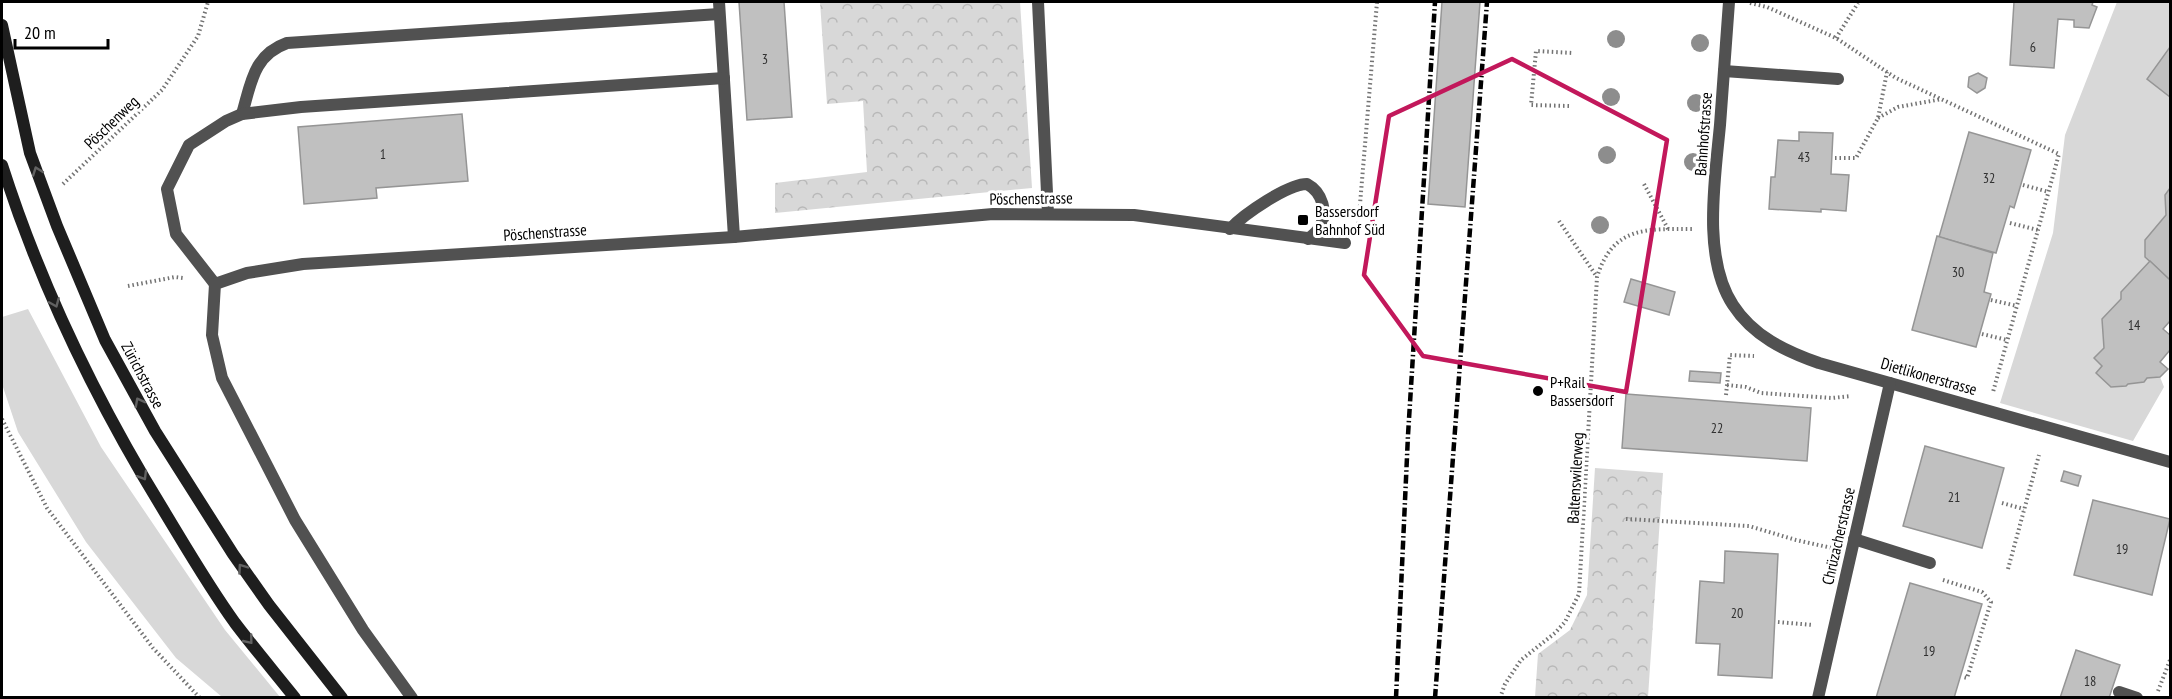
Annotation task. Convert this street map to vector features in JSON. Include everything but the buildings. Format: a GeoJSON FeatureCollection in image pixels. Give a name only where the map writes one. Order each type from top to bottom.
{"type":"FeatureCollection","features":[{"type":"Feature","properties":{"kind":"main road","name":"Zürichstrasse"},"geometry":{"type":"LineString","coordinates":[[2,26],[30,153],[57,226],[105,340],[155,431],[232,554],[268,605],[342,698]]}},
{"type":"Feature","properties":{"kind":"main road"},"geometry":{"type":"LineString","coordinates":[[2,165],[31,249],[80,362],[123,444],[199,570],[235,622],[295,698]]}},
{"type":"Feature","properties":{"kind":"street"},"geometry":{"type":"LineString","coordinates":[[1038,2],[1048,214]]}},
{"type":"Feature","properties":{"kind":"street","name":"Bahnhofstrasse"},"geometry":{"type":"LineString","coordinates":[[1718,269],[1714,229],[1729,2]]}},
{"type":"Feature","properties":{"kind":"street"},"geometry":{"type":"LineString","coordinates":[[242,114],[253,73],[265,56],[278,46],[287,43],[719,8],[734,237]]}},
{"type":"Feature","properties":{"kind":"street"},"geometry":{"type":"LineString","coordinates":[[1724,71],[1838,79]]}},
{"type":"Feature","properties":{"kind":"street"},"geometry":{"type":"LineString","coordinates":[[412,698],[363,630],[295,520],[222,378],[212,335],[214,284],[176,234],[167,189],[189,145],[226,121],[242,114],[302,107],[724,78]]}},
{"type":"Feature","properties":{"kind":"street"},"geometry":{"type":"LineString","coordinates":[[1230,228],[1283,192],[1300,184],[1307,184],[1318,193],[1323,208],[1320,226],[1308,239]]}},
{"type":"Feature","properties":{"kind":"street","name":"Pöschenstrasse"},"geometry":{"type":"LineString","coordinates":[[214,284],[247,273],[303,264],[734,237],[993,214],[1134,215],[1345,243]]}},
{"type":"Feature","properties":{"kind":"street","name":"Dietlikonerstrasse"},"geometry":{"type":"LineString","coordinates":[[1718,269],[1732,305],[1748,323],[1775,345],[1819,363],[2170,462]]}},
{"type":"Feature","properties":{"kind":"street","name":"Chrüzacherstrasse"},"geometry":{"type":"LineString","coordinates":[[1818,698],[1890,383]]}},
{"type":"Feature","properties":{"kind":"street"},"geometry":{"type":"LineString","coordinates":[[1854,539],[1892,553],[1930,563]]}},
{"type":"Feature","properties":{"kind":"street"},"geometry":{"type":"LineString","coordinates":[[2119,692],[2137,698]]}},
{"type":"Feature","properties":{"kind":"path","name":"Pöschenweg"},"geometry":{"type":"LineString","coordinates":[[62,186],[162,90],[198,36],[208,2]]}},
{"type":"Feature","properties":{"kind":"path"},"geometry":{"type":"LineString","coordinates":[[1345,243],[1355,236],[1360,222],[1377,2]]}},
{"type":"Feature","properties":{"kind":"path"},"geometry":{"type":"LineString","coordinates":[[1743,2],[1767,7],[1836,38],[1887,72],[2060,154],[1988,410]]}},
{"type":"Feature","properties":{"kind":"path"},"geometry":{"type":"LineString","coordinates":[[1836,38],[1858,3]]}},
{"type":"Feature","properties":{"kind":"path"},"geometry":{"type":"LineString","coordinates":[[1569,106],[1531,105],[1531,78],[1536,51],[1573,53]]}},
{"type":"Feature","properties":{"kind":"path"},"geometry":{"type":"LineString","coordinates":[[1835,158],[1856,158],[1878,118],[1887,72]]}},
{"type":"Feature","properties":{"kind":"path"},"geometry":{"type":"LineString","coordinates":[[1878,118],[1898,107],[1942,99]]}},
{"type":"Feature","properties":{"kind":"path"},"geometry":{"type":"LineString","coordinates":[[1644,183],[1668,229]]}},
{"type":"Feature","properties":{"kind":"path"},"geometry":{"type":"LineString","coordinates":[[2023,185],[2049,192]]}},
{"type":"Feature","properties":{"kind":"path"},"geometry":{"type":"LineString","coordinates":[[1559,221],[1597,277]]}},
{"type":"Feature","properties":{"kind":"path"},"geometry":{"type":"LineString","coordinates":[[2010,222],[2038,230]]}},
{"type":"Feature","properties":{"kind":"path","name":"Baltenswilerweg"},"geometry":{"type":"LineString","coordinates":[[1500,698],[1521,660],[1565,622],[1579,594],[1597,277],[1606,254],[1626,236],[1648,229],[1692,229]]}},
{"type":"Feature","properties":{"kind":"path"},"geometry":{"type":"LineString","coordinates":[[128,286],[175,277],[214,284]]}},
{"type":"Feature","properties":{"kind":"path"},"geometry":{"type":"LineString","coordinates":[[1991,300],[2017,306]]}},
{"type":"Feature","properties":{"kind":"path"},"geometry":{"type":"LineString","coordinates":[[1982,334],[2007,340]]}},
{"type":"Feature","properties":{"kind":"path"},"geometry":{"type":"LineString","coordinates":[[1726,395],[1730,355],[1754,356]]}},
{"type":"Feature","properties":{"kind":"path"},"geometry":{"type":"LineString","coordinates":[[1726,385],[1746,387],[1761,393],[1832,398],[1851,396]]}},
{"type":"Feature","properties":{"kind":"path"},"geometry":{"type":"LineString","coordinates":[[2,419],[47,508],[153,648],[200,698]]}},
{"type":"Feature","properties":{"kind":"path"},"geometry":{"type":"LineString","coordinates":[[2007,569],[2039,455]]}},
{"type":"Feature","properties":{"kind":"path"},"geometry":{"type":"LineString","coordinates":[[2002,503],[2024,509]]}},
{"type":"Feature","properties":{"kind":"path"},"geometry":{"type":"LineString","coordinates":[[1626,519],[1749,526],[1851,554]]}},
{"type":"Feature","properties":{"kind":"path"},"geometry":{"type":"LineString","coordinates":[[1939,579],[1982,592],[1991,602],[1967,678],[1963,677]]}},
{"type":"Feature","properties":{"kind":"path"},"geometry":{"type":"LineString","coordinates":[[1778,622],[1812,625]]}},
{"type":"Feature","properties":{"kind":"path"},"geometry":{"type":"LineString","coordinates":[[2155,698],[2170,660]]}},
{"type":"Feature","properties":{"kind":"highlighted area"},"geometry":{"type":"Polygon","coordinates":[[[1512,59],[1667,140],[1626,392],[1423,356],[1364,275],[1389,116],[1512,59]]]}},
{"type":"Feature","properties":{"kind":"green space"},"geometry":{"type":"Polygon","coordinates":[[[820,2],[1020,2],[1032,188],[775,213],[775,183],[867,172],[863,101],[827,104],[820,2]]]}},
{"type":"Feature","properties":{"kind":"green space"},"geometry":{"type":"Polygon","coordinates":[[[2117,2],[2170,2],[2170,47],[2147,79],[2170,97],[2170,188],[2165,195],[2166,215],[2150,261],[2121,292],[2121,299],[2102,319],[2104,348],[2094,358],[2102,366],[2096,373],[2111,387],[2126,386],[2144,382],[2147,378],[2160,377],[2164,387],[2133,441],[2000,403],[2053,233],[2065,135],[2117,2]]]}},
{"type":"Feature","properties":{"kind":"green space"},"geometry":{"type":"Polygon","coordinates":[[[28,309],[101,447],[225,630],[280,697],[222,697],[176,658],[86,542],[18,432],[2,384],[2,317],[28,309]]]}},
{"type":"Feature","properties":{"kind":"green space"},"geometry":{"type":"Polygon","coordinates":[[[1595,468],[1663,473],[1648,697],[1535,697],[1538,654],[1570,630],[1587,595],[1595,468]]]}},
{"type":"Feature","properties":{"kind":"railway"},"geometry":{"type":"LineString","coordinates":[[1396,698],[1408,435],[1435,2]]}},
{"type":"Feature","properties":{"kind":"railway"},"geometry":{"type":"LineString","coordinates":[[1435,698],[1487,2]]}},
{"type":"Feature","properties":{"kind":"place","name":"Bassersdorf Bahnhof Süd"},"geometry":{"type":"Point","coordinates":[1303,220]}},
{"type":"Feature","properties":{"kind":"place","name":"P+Rail Bassersdorf"},"geometry":{"type":"Point","coordinates":[1538,391]}}]}
